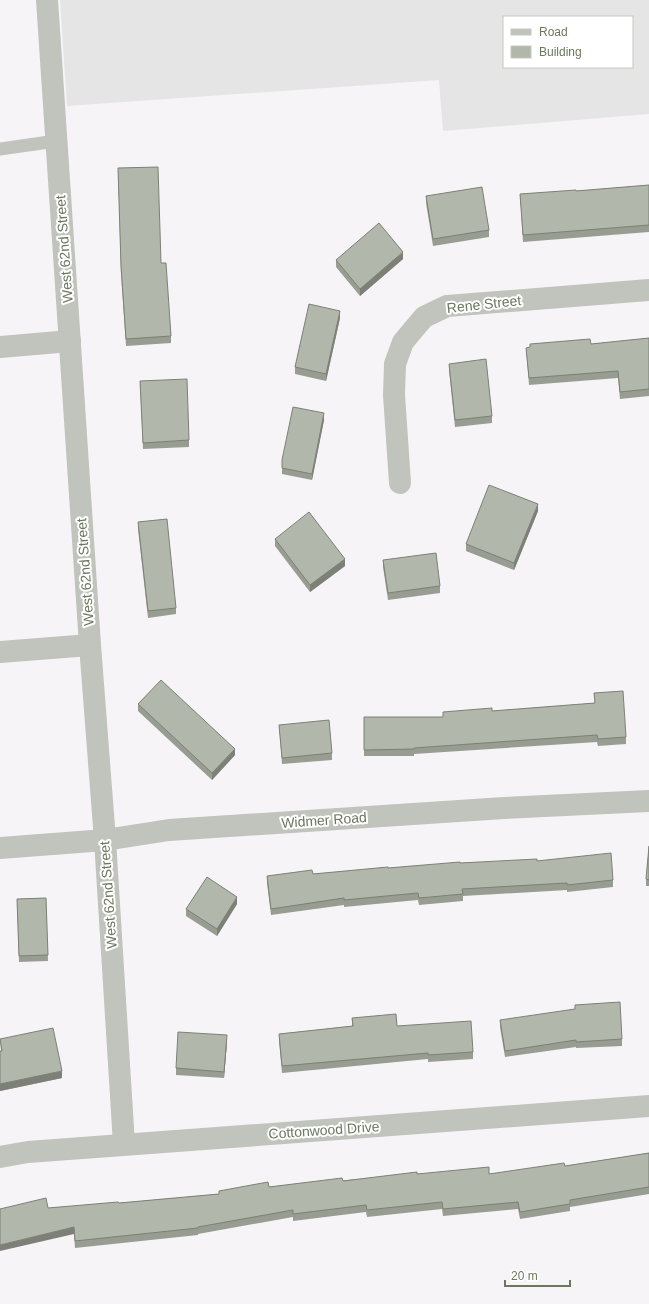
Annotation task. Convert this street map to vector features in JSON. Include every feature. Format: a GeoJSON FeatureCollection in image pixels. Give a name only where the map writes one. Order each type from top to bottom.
{"type":"FeatureCollection","features":[{"type":"Feature","properties":{"kind":"street","name":"West 62nd Street"},"geometry":{"type":"LineString","coordinates":[[47,0],[90,645],[105,840],[124,1144]]}},
{"type":"Feature","properties":{"kind":"street","name":"Rene Street"},"geometry":{"type":"LineString","coordinates":[[400,483],[394,395],[395,364],[403,342],[424,317],[446,306],[649,290]]}},
{"type":"Feature","properties":{"kind":"street"},"geometry":{"type":"LineString","coordinates":[[0,347],[70,341]]}},
{"type":"Feature","properties":{"kind":"street"},"geometry":{"type":"LineString","coordinates":[[0,652],[90,645]]}},
{"type":"Feature","properties":{"kind":"street","name":"Widmer Road"},"geometry":{"type":"LineString","coordinates":[[0,848],[105,840],[169,830],[504,808],[649,801]]}},
{"type":"Feature","properties":{"kind":"street","name":"Cottonwood Drive"},"geometry":{"type":"LineString","coordinates":[[0,1157],[28,1152],[124,1144],[649,1106]]}},
{"type":"Feature","properties":{"kind":"lane"},"geometry":{"type":"LineString","coordinates":[[0,149],[56,142]]}},
{"type":"Feature","properties":{"kind":"shaded area"},"geometry":{"type":"Polygon","coordinates":[[[60,0],[649,0],[649,114],[443,131],[439,80],[67,106],[60,0]]]}},
{"type":"Feature","properties":{"kind":"building"},"geometry":{"type":"Polygon","coordinates":[[[158,167],[161,263],[166,263],[171,336],[126,339],[121,266],[118,168],[158,167]]]}},
{"type":"Feature","properties":{"kind":"building"},"geometry":{"type":"Polygon","coordinates":[[[649,185],[649,225],[523,235],[520,194],[649,185]]]}},
{"type":"Feature","properties":{"kind":"building"},"geometry":{"type":"Polygon","coordinates":[[[482,187],[489,230],[433,239],[426,196],[482,187]]]}},
{"type":"Feature","properties":{"kind":"building"},"geometry":{"type":"Polygon","coordinates":[[[379,223],[403,252],[360,289],[336,260],[379,223]]]}},
{"type":"Feature","properties":{"kind":"building"},"geometry":{"type":"Polygon","coordinates":[[[309,304],[340,311],[326,374],[295,367],[309,304]]]}},
{"type":"Feature","properties":{"kind":"building"},"geometry":{"type":"Polygon","coordinates":[[[649,338],[649,389],[620,392],[618,371],[529,378],[526,348],[530,347],[530,344],[590,339],[591,344],[649,338]]]}},
{"type":"Feature","properties":{"kind":"building"},"geometry":{"type":"Polygon","coordinates":[[[486,359],[492,416],[455,420],[449,364],[486,359]]]}},
{"type":"Feature","properties":{"kind":"building"},"geometry":{"type":"Polygon","coordinates":[[[187,379],[189,440],[143,443],[140,381],[187,379]]]}},
{"type":"Feature","properties":{"kind":"building"},"geometry":{"type":"Polygon","coordinates":[[[293,407],[324,413],[312,474],[282,468],[282,460],[293,407]]]}},
{"type":"Feature","properties":{"kind":"building"},"geometry":{"type":"Polygon","coordinates":[[[489,485],[538,504],[514,563],[466,544],[489,485]]]}},
{"type":"Feature","properties":{"kind":"building"},"geometry":{"type":"Polygon","coordinates":[[[309,512],[345,559],[310,585],[275,539],[309,512]]]}},
{"type":"Feature","properties":{"kind":"building"},"geometry":{"type":"Polygon","coordinates":[[[167,519],[176,608],[148,611],[138,522],[167,519]]]}},
{"type":"Feature","properties":{"kind":"building"},"geometry":{"type":"Polygon","coordinates":[[[436,553],[440,586],[388,593],[383,560],[436,553]]]}},
{"type":"Feature","properties":{"kind":"building"},"geometry":{"type":"Polygon","coordinates":[[[161,680],[235,749],[212,773],[138,704],[161,680]]]}},
{"type":"Feature","properties":{"kind":"building"},"geometry":{"type":"Polygon","coordinates":[[[623,691],[626,737],[598,739],[597,735],[414,749],[364,750],[364,717],[443,717],[443,712],[492,708],[492,711],[595,703],[594,693],[623,691]]]}},
{"type":"Feature","properties":{"kind":"building"},"geometry":{"type":"Polygon","coordinates":[[[329,720],[332,753],[282,758],[279,725],[329,720]]]}},
{"type":"Feature","properties":{"kind":"building"},"geometry":{"type":"Polygon","coordinates":[[[649,846],[649,880],[646,879],[649,846]]]}},
{"type":"Feature","properties":{"kind":"building"},"geometry":{"type":"Polygon","coordinates":[[[611,853],[613,880],[567,885],[567,883],[462,889],[463,894],[419,898],[418,893],[344,900],[344,898],[271,909],[267,876],[312,870],[313,874],[460,862],[537,859],[537,861],[611,853]]]}},
{"type":"Feature","properties":{"kind":"building"},"geometry":{"type":"Polygon","coordinates":[[[207,877],[237,897],[217,929],[186,909],[207,877]]]}},
{"type":"Feature","properties":{"kind":"building"},"geometry":{"type":"Polygon","coordinates":[[[46,898],[48,955],[19,956],[17,899],[46,898]]]}},
{"type":"Feature","properties":{"kind":"building"},"geometry":{"type":"Polygon","coordinates":[[[620,1002],[622,1039],[576,1042],[576,1040],[505,1051],[500,1020],[575,1009],[575,1005],[620,1002]]]}},
{"type":"Feature","properties":{"kind":"building"},"geometry":{"type":"Polygon","coordinates":[[[396,1014],[397,1026],[471,1021],[473,1052],[428,1055],[428,1053],[282,1066],[279,1034],[353,1026],[352,1018],[396,1014]]]}},
{"type":"Feature","properties":{"kind":"building"},"geometry":{"type":"Polygon","coordinates":[[[53,1028],[62,1071],[0,1084],[0,1051],[2,1051],[0,1039],[53,1028]]]}},
{"type":"Feature","properties":{"kind":"building"},"geometry":{"type":"Polygon","coordinates":[[[178,1032],[227,1035],[224,1072],[176,1068],[178,1032]]]}},
{"type":"Feature","properties":{"kind":"building"},"geometry":{"type":"Polygon","coordinates":[[[649,1153],[649,1187],[570,1200],[570,1204],[520,1212],[518,1202],[443,1209],[442,1202],[367,1210],[366,1205],[293,1214],[293,1210],[198,1228],[75,1241],[74,1227],[0,1245],[0,1209],[46,1198],[48,1208],[119,1203],[219,1194],[219,1191],[268,1182],[269,1187],[342,1178],[343,1181],[417,1172],[417,1174],[489,1167],[489,1174],[564,1163],[565,1166],[649,1153]]]}}]}
